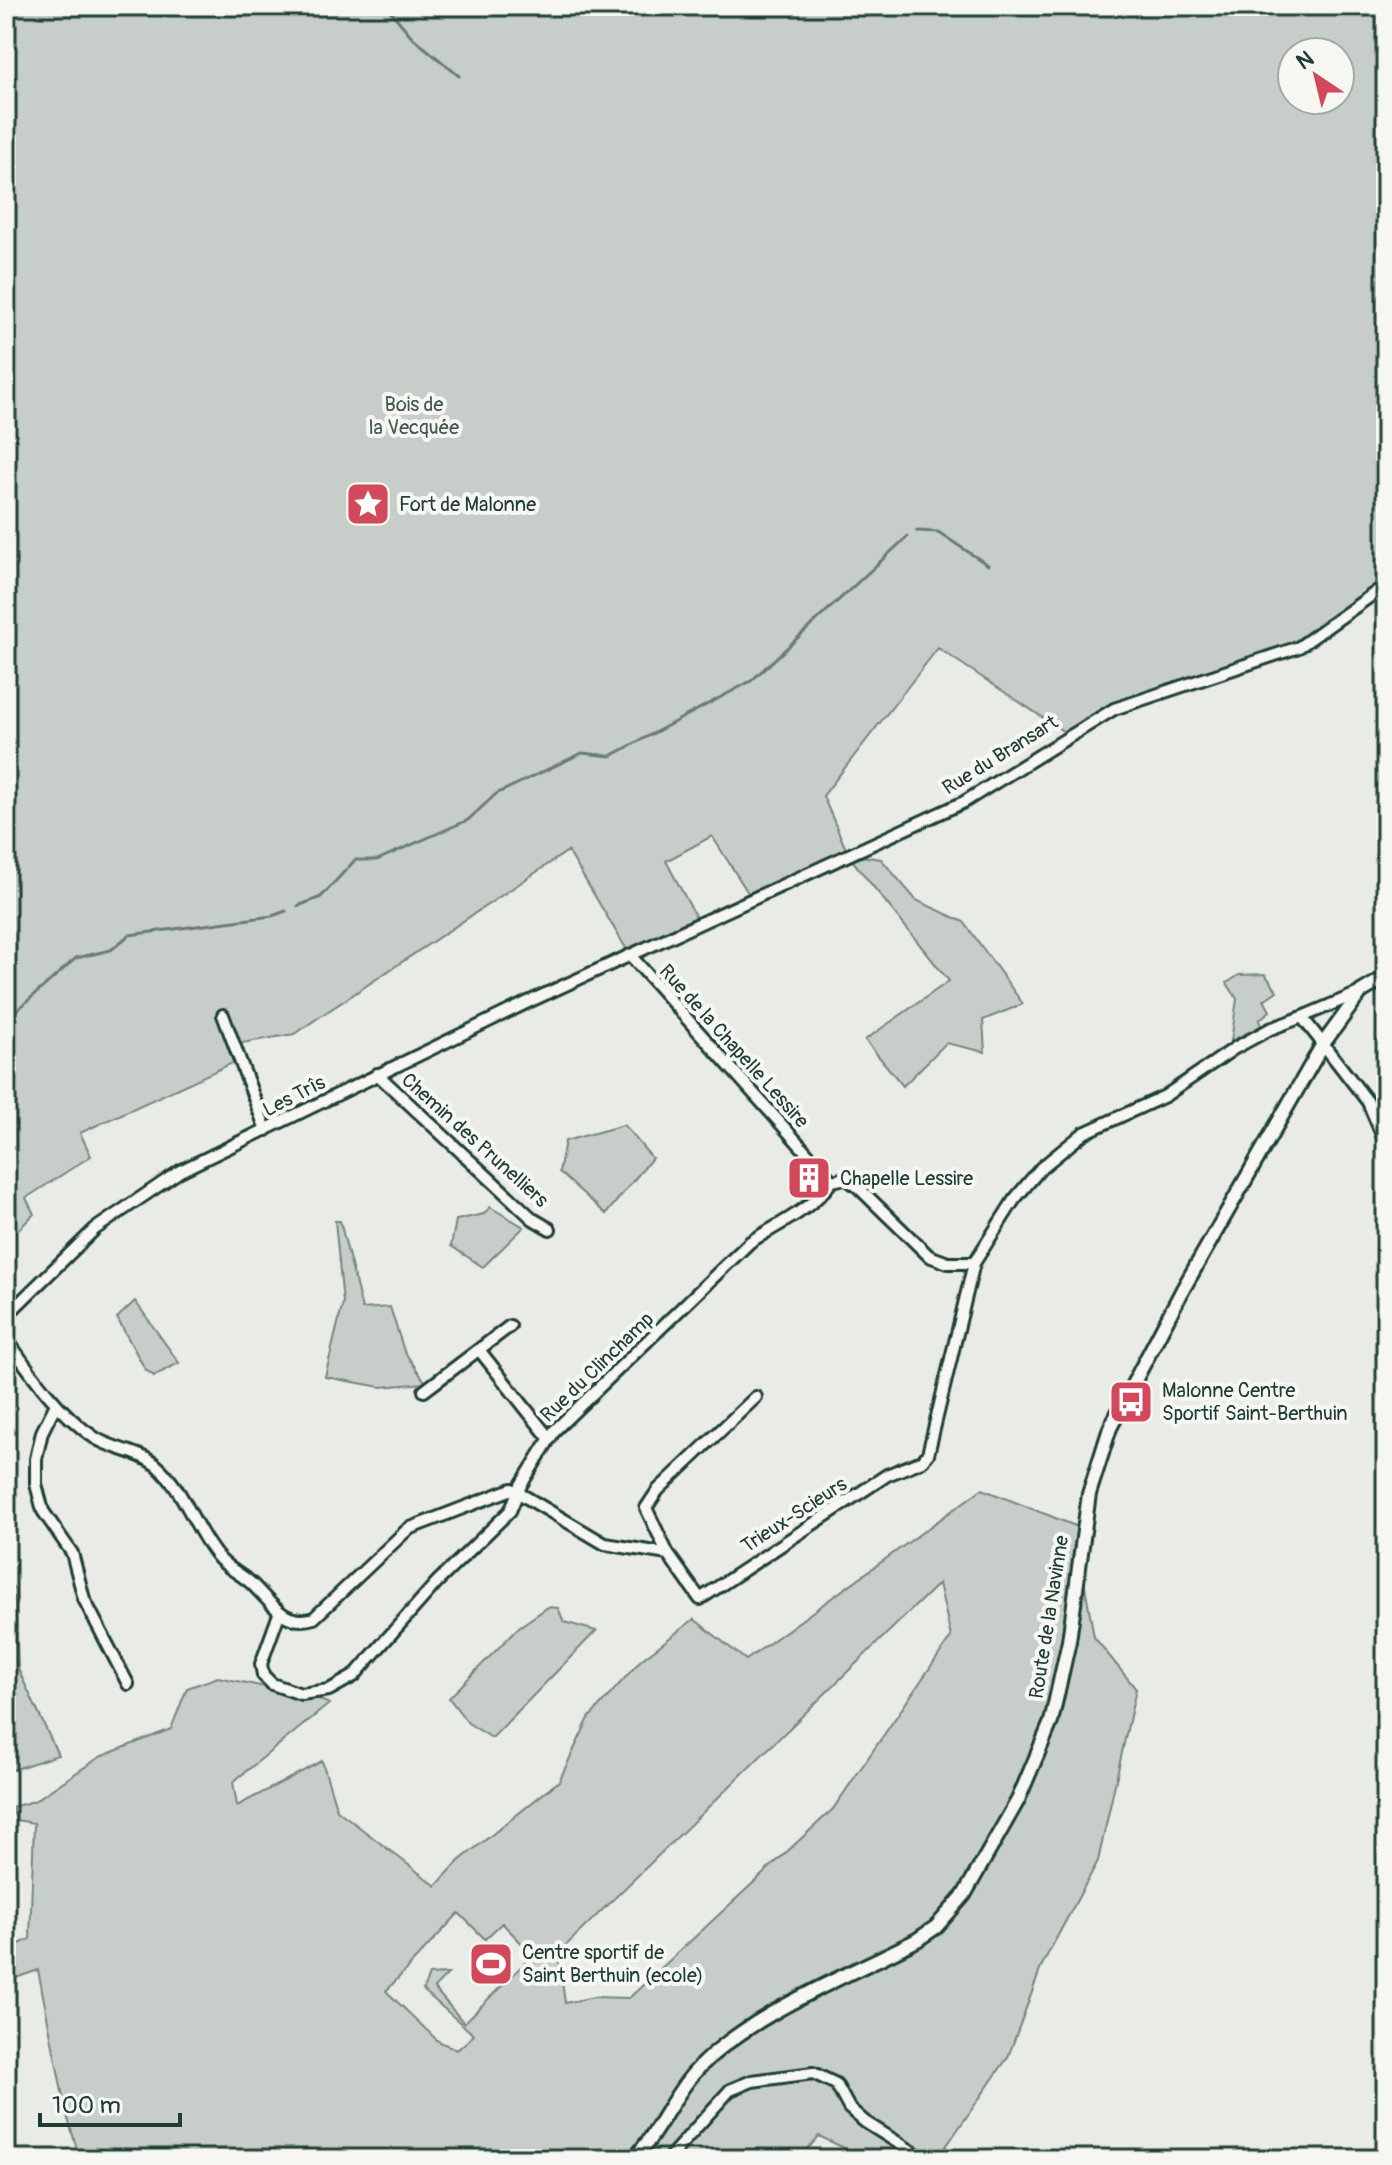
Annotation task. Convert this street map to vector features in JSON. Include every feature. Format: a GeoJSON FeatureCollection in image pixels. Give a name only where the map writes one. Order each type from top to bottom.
{"type":"FeatureCollection","features":[{"type":"Feature","properties":{"kind":"street","name":"Rue du Bransart"},"geometry":{"type":"LineString","coordinates":[[630,955],[980,793],[1086,723],[1114,709],[1299,647],[1386,585]]}},
{"type":"Feature","properties":{"kind":"street","name":"Les Trîs"},"geometry":{"type":"LineString","coordinates":[[6,1316],[114,1213],[180,1171],[630,955]]}},
{"type":"Feature","properties":{"kind":"street","name":"Rue de la Chapelle Lessire"},"geometry":{"type":"LineString","coordinates":[[630,955],[832,1181],[846,1178],[858,1187],[929,1256],[948,1263],[974,1263]]}},
{"type":"Feature","properties":{"kind":"street","name":"Route de la Navinne"},"geometry":{"type":"LineString","coordinates":[[634,2159],[651,2141],[693,2075],[722,2048],[761,2021],[917,1940],[936,1927],[964,1895],[1018,1800],[1051,1722],[1069,1641],[1089,1494],[1110,1428],[1183,1289],[1323,1044],[1361,992],[1386,977]]}},
{"type":"Feature","properties":{"kind":"street"},"geometry":{"type":"LineString","coordinates":[[974,1263],[1014,1200],[1066,1146],[1084,1133],[1165,1096],[1270,1029],[1361,992]]}},
{"type":"Feature","properties":{"kind":"street"},"geometry":{"type":"LineString","coordinates":[[223,1015],[266,1130]]}},
{"type":"Feature","properties":{"kind":"street"},"geometry":{"type":"LineString","coordinates":[[1302,1017],[1368,1102],[1386,1144]]}},
{"type":"Feature","properties":{"kind":"street","name":"Chemin des Prunelliers"},"geometry":{"type":"LineString","coordinates":[[377,1074],[533,1219],[550,1229]]}},
{"type":"Feature","properties":{"kind":"street","name":"Rue du Clinchamp"},"geometry":{"type":"LineString","coordinates":[[279,1614],[261,1658],[263,1675],[287,1692],[329,1690],[354,1676],[436,1583],[510,1511],[549,1438],[750,1242],[812,1204],[832,1181]]}},
{"type":"Feature","properties":{"kind":"street","name":"Trieux-Scieurs"},"geometry":{"type":"LineString","coordinates":[[668,1554],[700,1599],[887,1475],[922,1461],[928,1454],[974,1263]]}},
{"type":"Feature","properties":{"kind":"street"},"geometry":{"type":"LineString","coordinates":[[424,1391],[510,1326]]}},
{"type":"Feature","properties":{"kind":"street"},"geometry":{"type":"LineString","coordinates":[[6,1338],[56,1404],[96,1438],[150,1460],[163,1471],[219,1559],[252,1583],[279,1614],[303,1621],[314,1618],[412,1526],[512,1489],[605,1544],[668,1554]]}},
{"type":"Feature","properties":{"kind":"street"},"geometry":{"type":"LineString","coordinates":[[480,1351],[549,1438]]}},
{"type":"Feature","properties":{"kind":"street"},"geometry":{"type":"LineString","coordinates":[[668,1554],[646,1508],[658,1490],[756,1397]]}},
{"type":"Feature","properties":{"kind":"street"},"geometry":{"type":"LineString","coordinates":[[56,1404],[42,1432],[36,1459],[36,1484],[43,1511],[72,1553],[84,1599],[128,1684]]}},
{"type":"Feature","properties":{"kind":"street"},"geometry":{"type":"LineString","coordinates":[[668,2159],[730,2090],[752,2081],[813,2073],[836,2084],[849,2108],[865,2122],[924,2159]]}},
{"type":"Feature","properties":{"kind":"green space","name":"Bois de la Vecquée"},"geometry":{"type":"Polygon","coordinates":[[[6,6],[1386,6],[1386,585],[1299,647],[1140,699],[1066,733],[938,648],[823,796],[848,854],[881,859],[916,900],[964,922],[1023,1004],[983,1020],[985,1052],[946,1043],[903,1086],[865,1040],[949,981],[848,855],[752,899],[712,836],[666,861],[699,923],[630,955],[568,851],[294,1034],[236,1044],[237,1061],[80,1133],[91,1156],[26,1198],[34,1214],[6,1242],[6,6]]]}},
{"type":"Feature","properties":{"kind":"green space"},"geometry":{"type":"Polygon","coordinates":[[[1265,974],[1277,991],[1264,1000],[1270,1011],[1259,1020],[1261,1026],[1231,1041],[1237,999],[1227,983],[1239,975],[1265,974]]]}},
{"type":"Feature","properties":{"kind":"green space"},"geometry":{"type":"Polygon","coordinates":[[[624,1125],[652,1158],[606,1214],[559,1172],[565,1141],[624,1125]]]}},
{"type":"Feature","properties":{"kind":"green space"},"geometry":{"type":"Polygon","coordinates":[[[490,1207],[524,1227],[483,1267],[451,1246],[456,1220],[484,1214],[490,1207]]]}},
{"type":"Feature","properties":{"kind":"green space"},"geometry":{"type":"Polygon","coordinates":[[[335,1221],[340,1221],[362,1309],[390,1307],[404,1351],[426,1383],[381,1387],[325,1377],[343,1303],[335,1221]]]}},
{"type":"Feature","properties":{"kind":"green space"},"geometry":{"type":"Polygon","coordinates":[[[135,1301],[179,1363],[154,1376],[145,1369],[117,1318],[135,1301]]]}},
{"type":"Feature","properties":{"kind":"green space"},"geometry":{"type":"Polygon","coordinates":[[[982,1489],[1083,1529],[1082,1569],[1094,1637],[1136,1689],[1098,1861],[1042,1965],[1008,2057],[938,2158],[903,2144],[924,2159],[896,2159],[899,2151],[892,2159],[867,2159],[819,2136],[799,2159],[80,2159],[66,2112],[38,1970],[16,1978],[6,1950],[30,1939],[34,1823],[16,1820],[12,1807],[34,1801],[100,1757],[171,1729],[187,1688],[218,1677],[317,1698],[329,1704],[233,1782],[237,1806],[322,1761],[337,1810],[436,1886],[459,1861],[559,1781],[589,1718],[641,1660],[694,1619],[746,1660],[982,1489]],[[939,1583],[558,1953],[565,2003],[594,1997],[629,1998],[833,1809],[951,1637],[939,1583]],[[459,1913],[386,1991],[438,2041],[457,2050],[474,2035],[423,1990],[429,1975],[448,1974],[434,1988],[464,2023],[533,1955],[502,1923],[485,1939],[459,1913]]]}},
{"type":"Feature","properties":{"kind":"green space"},"geometry":{"type":"Polygon","coordinates":[[[6,1574],[15,1591],[18,1669],[58,1755],[6,1772],[6,1574]]]}},
{"type":"Feature","properties":{"kind":"green space"},"geometry":{"type":"Polygon","coordinates":[[[548,1607],[558,1608],[564,1622],[596,1631],[492,1738],[468,1723],[449,1698],[519,1627],[548,1607]]]}},
{"type":"Feature","properties":{"kind":"waterway"},"geometry":{"type":"LineString","coordinates":[[386,6],[413,38],[459,76]]}},
{"type":"Feature","properties":{"kind":"waterway"},"geometry":{"type":"LineString","coordinates":[[916,531],[938,532],[988,565]]}},
{"type":"Feature","properties":{"kind":"waterway"},"geometry":{"type":"LineString","coordinates":[[298,906],[321,897],[355,860],[377,860],[468,820],[496,794],[582,753],[611,756],[751,681],[908,536]]}},
{"type":"Feature","properties":{"kind":"waterway"},"geometry":{"type":"LineString","coordinates":[[6,1020],[76,958],[111,950],[129,935],[272,916],[286,911]]}},
{"type":"Feature","properties":{"kind":"place","name":"Fort de Malonne"},"geometry":{"type":"Point","coordinates":[368,504]}},
{"type":"Feature","properties":{"kind":"place","name":"Chapelle Lessire"},"geometry":{"type":"Point","coordinates":[809,1178]}},
{"type":"Feature","properties":{"kind":"place","name":"Malonne Centre Sportif Saint-Berthuin"},"geometry":{"type":"Point","coordinates":[1131,1402]}},
{"type":"Feature","properties":{"kind":"place","name":"Centre sportif de Saint Berthuin (ecole)"},"geometry":{"type":"Point","coordinates":[491,1964]}}]}
